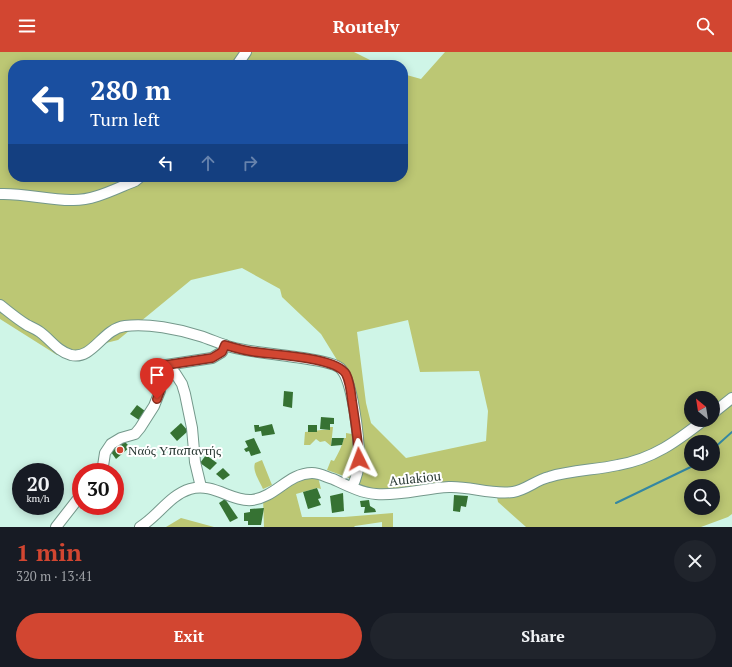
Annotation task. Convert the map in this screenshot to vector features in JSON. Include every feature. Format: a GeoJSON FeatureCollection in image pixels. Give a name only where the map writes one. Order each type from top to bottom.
{"type":"FeatureCollection","features":[{"type":"Feature","properties":{"kind":"street"},"geometry":{"type":"LineString","coordinates":[[0,194],[13,193],[72,200],[100,196],[133,182]]}},
{"type":"Feature","properties":{"kind":"street"},"geometry":{"type":"LineString","coordinates":[[0,305],[39,332],[57,348],[72,355],[87,353],[104,336],[114,329],[125,326],[145,326],[180,331],[225,345],[255,352],[274,353],[328,363],[339,367],[345,373],[349,382],[358,435],[359,459],[355,481],[352,487]]}},
{"type":"Feature","properties":{"kind":"street"},"geometry":{"type":"LineString","coordinates":[[103,463],[108,447],[118,439],[135,434],[154,406],[160,391],[162,370],[166,365],[212,358],[222,352],[225,345]]}},
{"type":"Feature","properties":{"kind":"street"},"geometry":{"type":"LineString","coordinates":[[140,527],[153,518],[175,496],[192,488],[201,487],[195,462],[192,428],[185,394],[182,384],[175,373],[166,365]]}},
{"type":"Feature","properties":{"kind":"street"},"geometry":{"type":"LineString","coordinates":[[720,407],[732,398]]}},
{"type":"Feature","properties":{"kind":"street","name":"Aulakiou"},"geometry":{"type":"LineString","coordinates":[[201,487],[241,499],[253,500],[270,494],[294,477],[311,473],[322,475],[364,492],[377,494],[416,492],[456,487],[496,492],[513,492],[548,477],[619,465],[647,457],[671,445],[695,427]]}},
{"type":"Feature","properties":{"kind":"street"},"geometry":{"type":"LineString","coordinates":[[56,527],[72,506]]}},
{"type":"Feature","properties":{"kind":"green space"},"geometry":{"type":"Polygon","coordinates":[[[0,52],[354,52],[370,60],[8,60],[8,182],[408,182],[408,75],[421,79],[445,52],[732,52],[732,514],[728,517],[701,527],[526,527],[498,502],[496,492],[364,492],[352,479],[327,470],[331,460],[334,461],[337,456],[344,438],[346,438],[346,433],[357,435],[345,373],[321,334],[282,297],[280,289],[242,268],[191,280],[118,340],[57,355],[0,319],[0,52]],[[408,320],[357,332],[366,403],[371,423],[406,458],[486,441],[488,411],[479,371],[420,372],[408,320]]]}},
{"type":"Feature","properties":{"kind":"green space"},"geometry":{"type":"Polygon","coordinates":[[[330,427],[333,427],[331,446],[325,441],[320,442],[316,439],[310,445],[304,445],[305,432],[330,430],[330,427]]]}},
{"type":"Feature","properties":{"kind":"green space"},"geometry":{"type":"Polygon","coordinates":[[[262,460],[272,485],[263,489],[255,473],[254,466],[255,463],[262,460]]]}},
{"type":"Feature","properties":{"kind":"green space"},"geometry":{"type":"Polygon","coordinates":[[[317,473],[321,489],[317,488],[296,494],[302,517],[344,517],[393,513],[393,527],[382,527],[382,522],[354,527],[264,527],[263,497],[317,473]]]}},
{"type":"Feature","properties":{"kind":"green space"},"geometry":{"type":"Polygon","coordinates":[[[181,518],[214,527],[166,527],[181,518]]]}},
{"type":"Feature","properties":{"kind":"building"},"geometry":{"type":"Polygon","coordinates":[[[284,391],[293,392],[292,408],[283,406],[284,391]]]}},
{"type":"Feature","properties":{"kind":"building"},"geometry":{"type":"Polygon","coordinates":[[[137,405],[145,411],[139,420],[130,414],[137,405]]]}},
{"type":"Feature","properties":{"kind":"building"},"geometry":{"type":"Polygon","coordinates":[[[321,417],[334,418],[334,424],[330,424],[330,430],[320,429],[321,417]]]}},
{"type":"Feature","properties":{"kind":"building"},"geometry":{"type":"Polygon","coordinates":[[[181,423],[188,431],[177,441],[170,433],[181,423]]]}},
{"type":"Feature","properties":{"kind":"building"},"geometry":{"type":"Polygon","coordinates":[[[272,424],[275,434],[262,436],[261,431],[255,432],[254,425],[259,425],[259,427],[272,424]]]}},
{"type":"Feature","properties":{"kind":"building"},"geometry":{"type":"Polygon","coordinates":[[[308,425],[317,425],[317,432],[308,432],[308,425]]]}},
{"type":"Feature","properties":{"kind":"building"},"geometry":{"type":"Polygon","coordinates":[[[254,438],[261,453],[251,456],[249,451],[246,452],[244,449],[248,447],[245,441],[254,438]]]}},
{"type":"Feature","properties":{"kind":"building"},"geometry":{"type":"Polygon","coordinates":[[[332,438],[344,438],[342,445],[331,446],[332,438]]]}},
{"type":"Feature","properties":{"kind":"building","name":"Ναός Υπαπαντής"},"geometry":{"type":"Polygon","coordinates":[[[124,441],[130,447],[116,459],[111,452],[124,441]]]}},
{"type":"Feature","properties":{"kind":"building"},"geometry":{"type":"Polygon","coordinates":[[[206,455],[217,463],[210,470],[200,463],[206,455]]]}},
{"type":"Feature","properties":{"kind":"building"},"geometry":{"type":"Polygon","coordinates":[[[223,468],[230,475],[223,480],[216,474],[223,468]]]}},
{"type":"Feature","properties":{"kind":"building"},"geometry":{"type":"Polygon","coordinates":[[[317,488],[321,498],[318,499],[321,505],[308,509],[303,492],[317,488]]]}},
{"type":"Feature","properties":{"kind":"building"},"geometry":{"type":"Polygon","coordinates":[[[343,493],[344,511],[332,513],[330,496],[343,493]]]}},
{"type":"Feature","properties":{"kind":"building"},"geometry":{"type":"Polygon","coordinates":[[[454,495],[468,496],[466,507],[461,506],[460,512],[453,511],[454,495]]]}},
{"type":"Feature","properties":{"kind":"building"},"geometry":{"type":"Polygon","coordinates":[[[225,499],[238,518],[230,522],[219,503],[225,499]]]}},
{"type":"Feature","properties":{"kind":"building"},"geometry":{"type":"Polygon","coordinates":[[[369,500],[370,506],[375,509],[376,512],[364,513],[365,507],[361,507],[360,501],[369,500]]]}},
{"type":"Feature","properties":{"kind":"building"},"geometry":{"type":"Polygon","coordinates":[[[264,508],[261,525],[248,525],[248,521],[244,521],[244,513],[250,512],[250,509],[264,508]]]}},
{"type":"Feature","properties":{"kind":"waterway"},"geometry":{"type":"LineString","coordinates":[[720,443],[732,432]]}},
{"type":"Feature","properties":{"kind":"waterway"},"geometry":{"type":"LineString","coordinates":[[616,503],[684,470]]}},
{"type":"Feature","properties":{"kind":"place","name":"Ναός Υπαπαντής"},"geometry":{"type":"Point","coordinates":[120,450]}},
{"type":"Feature","properties":{"kind":"route"},"geometry":{"type":"LineString","coordinates":[[157,399],[160,391],[162,370],[166,365],[212,358],[222,352],[225,345],[255,352],[274,353],[328,363],[339,367],[345,373],[349,382],[358,434],[359,459]]}}]}
